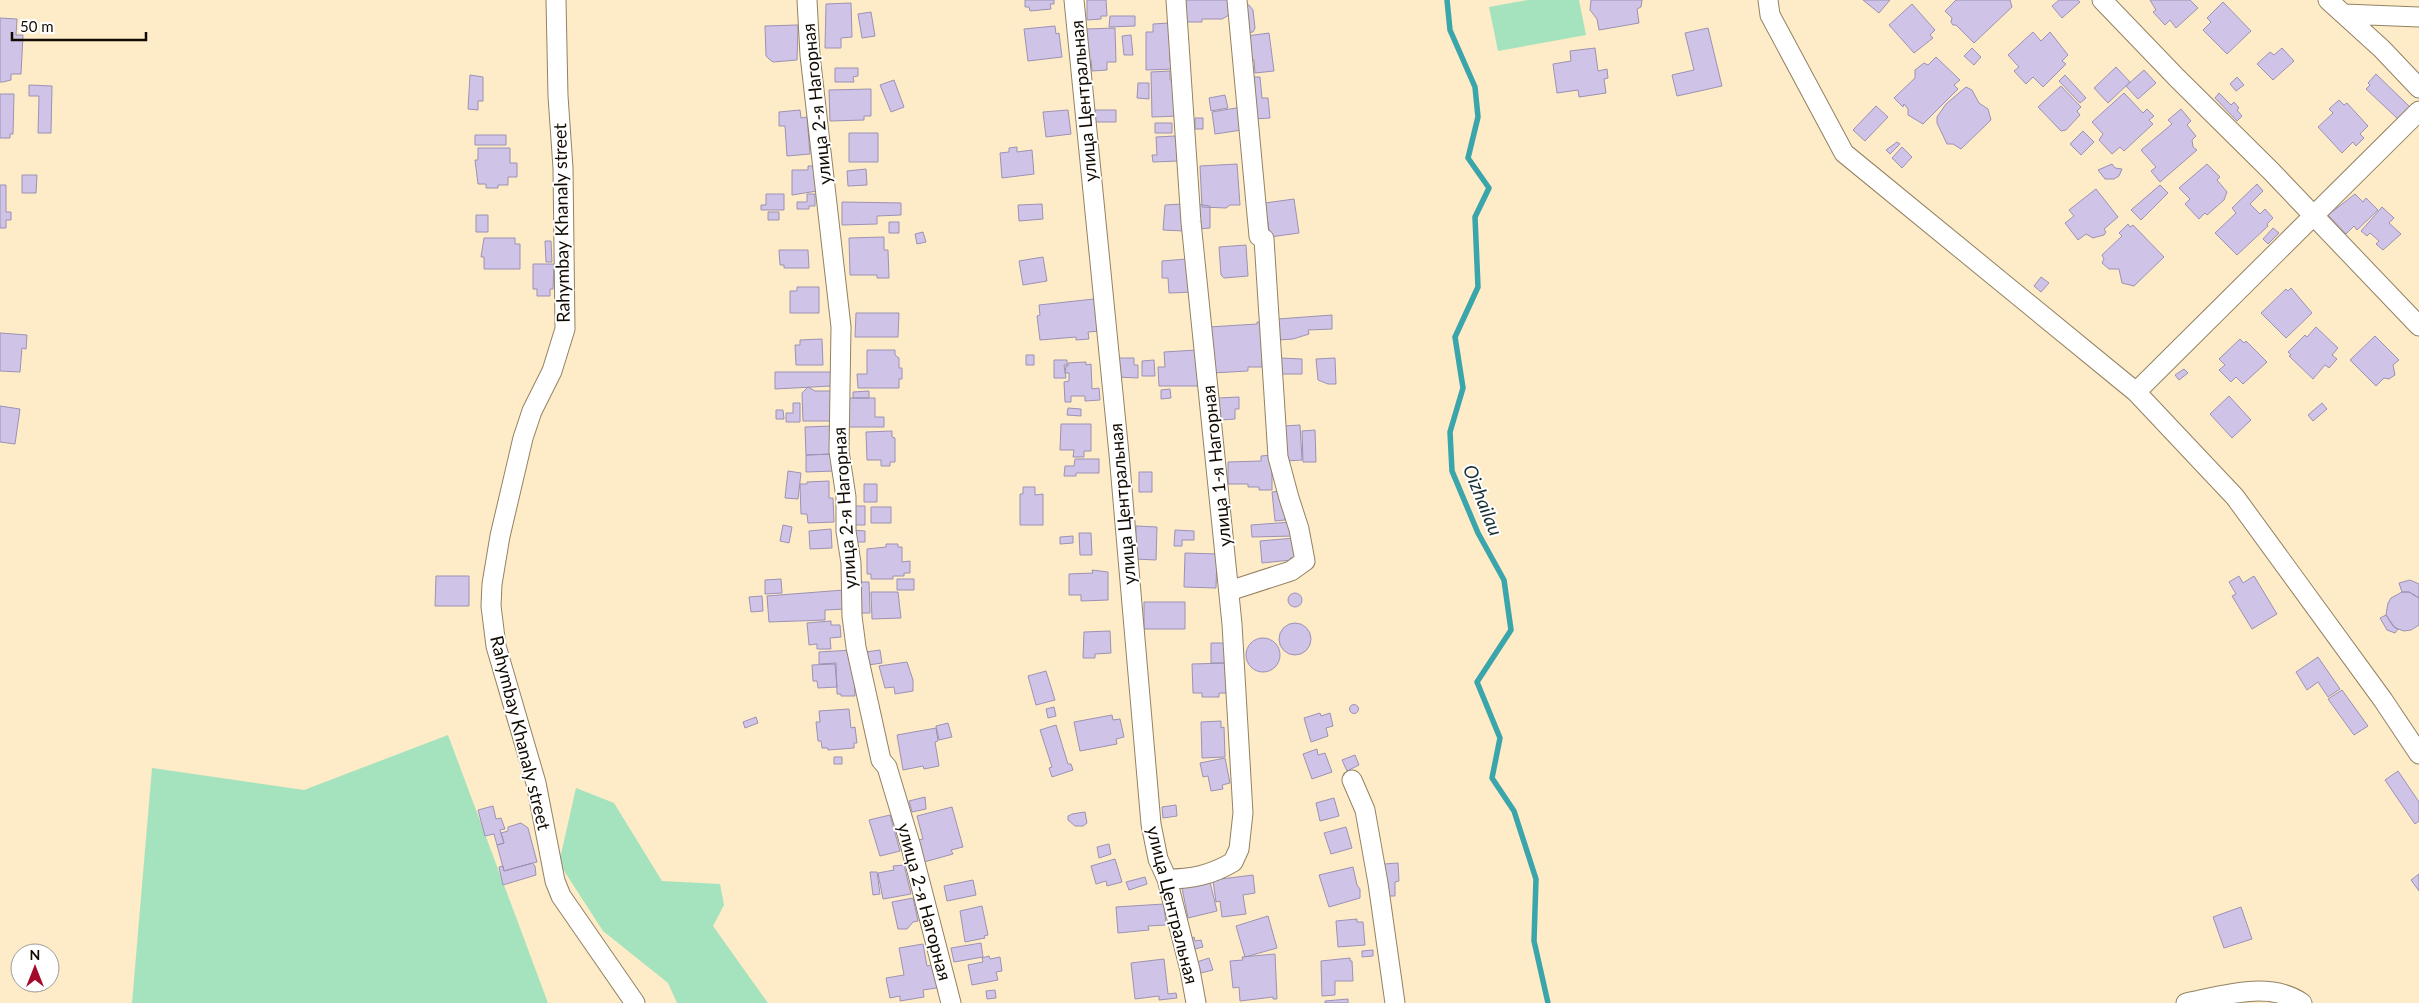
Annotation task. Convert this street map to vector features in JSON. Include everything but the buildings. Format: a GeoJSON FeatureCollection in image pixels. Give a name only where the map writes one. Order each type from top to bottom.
{"type":"FeatureCollection","features":[{"type":"Feature","properties":{"kind":"street","name":"Rahymbay Khanaly street"},"geometry":{"type":"LineString","coordinates":[[556,0],[558,96],[563,168],[565,329],[552,371],[532,411],[523,438],[500,536],[492,584],[492,606],[496,646],[536,783],[555,881],[562,896],[634,1003]]}},
{"type":"Feature","properties":{"kind":"street","name":"улица 2-я Нагорная"},"geometry":{"type":"LineString","coordinates":[[807,0],[810,55],[841,327],[839,451],[846,497],[846,531],[851,563],[852,616],[856,647],[881,760],[887,767],[911,847],[951,1003]]}},
{"type":"Feature","properties":{"kind":"street","name":"улица Центральная"},"geometry":{"type":"LineString","coordinates":[[1074,0],[1119,454],[1145,769],[1156,850],[1167,879],[1190,970],[1196,1003]]}},
{"type":"Feature","properties":{"kind":"street","name":"улица 1-я Нагорная"},"geometry":{"type":"LineString","coordinates":[[1167,879],[1188,879],[1204,876],[1222,869],[1233,862],[1238,849],[1243,813],[1229,591],[1191,222],[1176,0]]}},
{"type":"Feature","properties":{"kind":"street"},"geometry":{"type":"LineString","coordinates":[[1229,591],[1291,571],[1305,561],[1299,529],[1288,498],[1276,442],[1264,239],[1259,236],[1237,0]]}},
{"type":"Feature","properties":{"kind":"street"},"geometry":{"type":"LineString","coordinates":[[1768,0],[1770,15],[1844,152],[2136,392],[2235,497],[2384,700],[2419,754]]}},
{"type":"Feature","properties":{"kind":"street"},"geometry":{"type":"LineString","coordinates":[[2102,0],[2271,171],[2419,326]]}},
{"type":"Feature","properties":{"kind":"street"},"geometry":{"type":"LineString","coordinates":[[2328,0],[2382,49],[2419,88]]}},
{"type":"Feature","properties":{"kind":"street"},"geometry":{"type":"LineString","coordinates":[[2344,14],[2419,17]]}},
{"type":"Feature","properties":{"kind":"street"},"geometry":{"type":"LineString","coordinates":[[2136,392],[2419,111]]}},
{"type":"Feature","properties":{"kind":"street"},"geometry":{"type":"LineString","coordinates":[[1352,780],[1365,810],[1378,883],[1395,1003]]}},
{"type":"Feature","properties":{"kind":"street"},"geometry":{"type":"LineString","coordinates":[[2186,1003],[2246,990],[2286,996],[2302,1003]]}},
{"type":"Feature","properties":{"kind":"green space"},"geometry":{"type":"Polygon","coordinates":[[[1528,0],[1579,0],[1586,35],[1498,51],[1489,7],[1528,0]]]}},
{"type":"Feature","properties":{"kind":"green space"},"geometry":{"type":"Polygon","coordinates":[[[448,735],[548,1003],[132,1003],[152,768],[304,790],[448,735]]]}},
{"type":"Feature","properties":{"kind":"green space"},"geometry":{"type":"Polygon","coordinates":[[[576,788],[614,803],[662,881],[720,884],[724,905],[713,926],[768,1003],[677,1003],[668,983],[603,931],[559,863],[576,788]]]}},
{"type":"Feature","properties":{"kind":"waterway","name":"Oizhailau"},"geometry":{"type":"LineString","coordinates":[[1447,0],[1450,30],[1475,87],[1478,117],[1468,158],[1489,188],[1475,217],[1478,287],[1455,337],[1463,388],[1450,432],[1452,471],[1478,533],[1504,580],[1511,630],[1477,682],[1500,738],[1492,778],[1514,811],[1536,879],[1534,941],[1548,1003]]}}]}
